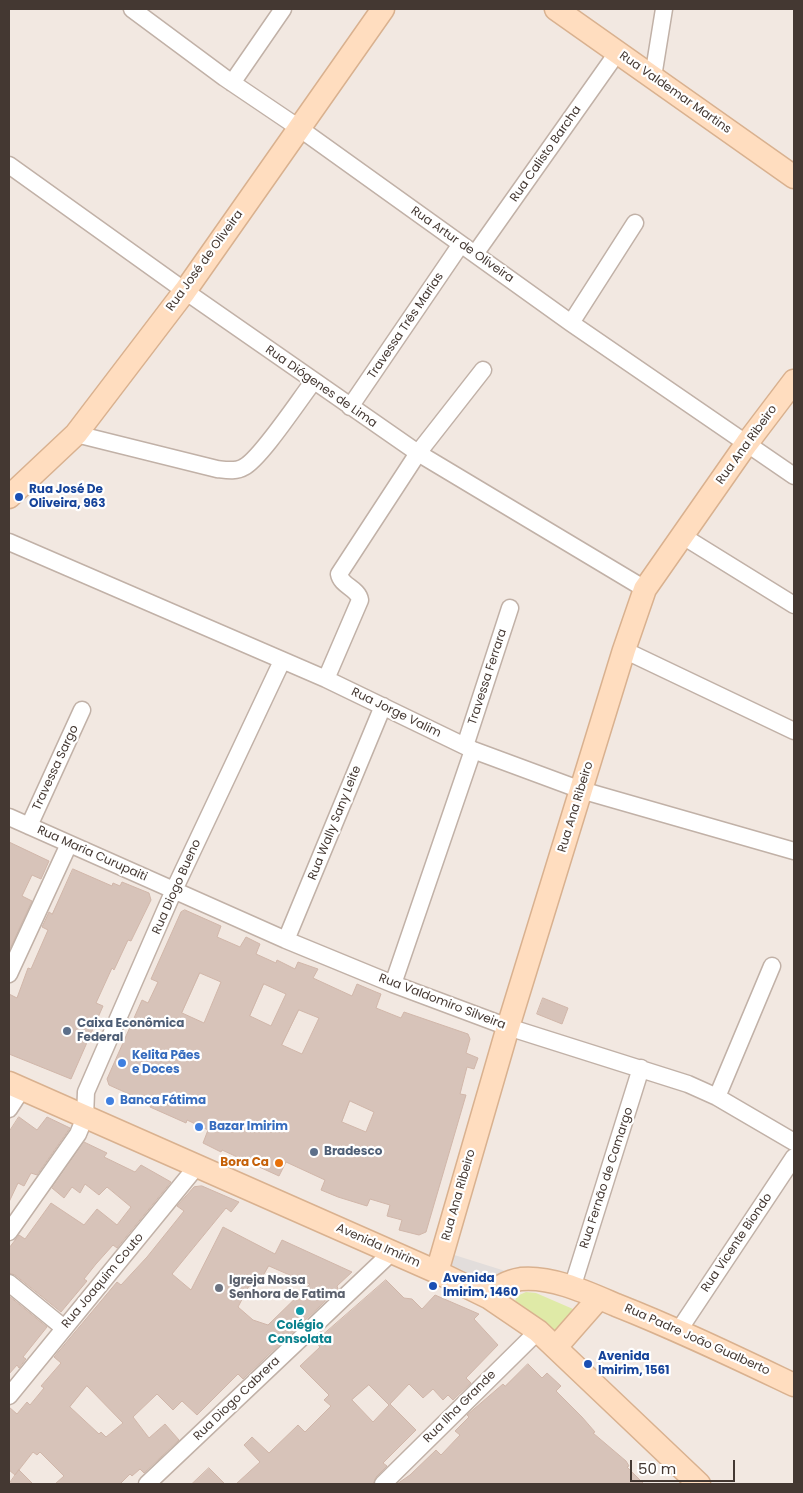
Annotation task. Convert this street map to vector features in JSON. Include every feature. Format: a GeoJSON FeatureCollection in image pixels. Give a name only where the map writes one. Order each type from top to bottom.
{"type":"FeatureCollection","features":[{"type":"Feature","properties":{"kind":"street","name":"Rua Artur de Oliveira"},"geometry":{"type":"LineString","coordinates":[[132,9],[232,83],[571,323],[794,476]]}},
{"type":"Feature","properties":{"kind":"street"},"geometry":{"type":"LineString","coordinates":[[232,83],[284,9]]}},
{"type":"Feature","properties":{"kind":"street","name":"Rua José de Oliveira"},"geometry":{"type":"LineString","coordinates":[[9,497],[76,434],[184,291],[382,9]]}},
{"type":"Feature","properties":{"kind":"street","name":"Rua Valdemar Martins"},"geometry":{"type":"LineString","coordinates":[[556,9],[794,177]]}},
{"type":"Feature","properties":{"kind":"street"},"geometry":{"type":"LineString","coordinates":[[653,77],[664,9]]}},
{"type":"Feature","properties":{"kind":"street","name":"Rua Calisto Barcha"},"geometry":{"type":"LineString","coordinates":[[475,254],[618,53]]}},
{"type":"Feature","properties":{"kind":"street","name":"Rua Diógenes de Lima"},"geometry":{"type":"LineString","coordinates":[[9,165],[313,382],[418,453],[645,589]]}},
{"type":"Feature","properties":{"kind":"street"},"geometry":{"type":"LineString","coordinates":[[571,323],[635,223]]}},
{"type":"Feature","properties":{"kind":"street","name":"Travessa Três Marias"},"geometry":{"type":"LineString","coordinates":[[350,407],[461,244]]}},
{"type":"Feature","properties":{"kind":"street"},"geometry":{"type":"LineString","coordinates":[[326,679],[360,600],[358,593],[341,580],[339,574],[418,453],[483,370]]}},
{"type":"Feature","properties":{"kind":"street","name":"Rua Ana Ribeiro"},"geometry":{"type":"LineString","coordinates":[[437,1272],[508,1027],[624,650],[645,589],[681,535],[794,381]]}},
{"type":"Feature","properties":{"kind":"street"},"geometry":{"type":"LineString","coordinates":[[76,434],[217,469],[232,471],[244,467],[257,456],[313,382]]}},
{"type":"Feature","properties":{"kind":"street"},"geometry":{"type":"LineString","coordinates":[[681,535],[794,605]]}},
{"type":"Feature","properties":{"kind":"street","name":"Rua Jorge Valim"},"geometry":{"type":"LineString","coordinates":[[9,542],[326,679],[469,748],[581,790],[794,851]]}},
{"type":"Feature","properties":{"kind":"street","name":"Travessa Ferrara"},"geometry":{"type":"LineString","coordinates":[[393,984],[469,748],[510,608]]}},
{"type":"Feature","properties":{"kind":"street"},"geometry":{"type":"LineString","coordinates":[[624,650],[794,731]]}},
{"type":"Feature","properties":{"kind":"street","name":"Rua Diogo Bueno"},"geometry":{"type":"LineString","coordinates":[[85,1117],[86,1092],[174,890],[282,661]]}},
{"type":"Feature","properties":{"kind":"street","name":"Rua Wally Sany Leite"},"geometry":{"type":"LineString","coordinates":[[286,940],[383,706]]}},
{"type":"Feature","properties":{"kind":"street","name":"Travessa Sargo"},"geometry":{"type":"LineString","coordinates":[[29,826],[82,710]]}},
{"type":"Feature","properties":{"kind":"street","name":"Rua Maria Curupaiti"},"geometry":{"type":"LineString","coordinates":[[9,817],[174,890]]}},
{"type":"Feature","properties":{"kind":"street"},"geometry":{"type":"LineString","coordinates":[[9,974],[69,844]]}},
{"type":"Feature","properties":{"kind":"street","name":"Rua Valdomiro Silveira"},"geometry":{"type":"LineString","coordinates":[[174,890],[286,940],[393,984],[508,1027],[641,1068],[717,1097],[794,1142]]}},
{"type":"Feature","properties":{"kind":"street"},"geometry":{"type":"LineString","coordinates":[[717,1097],[772,966]]}},
{"type":"Feature","properties":{"kind":"street","name":"Rua Fernão de Camargo"},"geometry":{"type":"LineString","coordinates":[[572,1288],[641,1068]]}},
{"type":"Feature","properties":{"kind":"street"},"geometry":{"type":"LineString","coordinates":[[9,1109],[15,1086]]}},
{"type":"Feature","properties":{"kind":"street","name":"Avenida Imirim"},"geometry":{"type":"LineString","coordinates":[[15,1086],[437,1272],[488,1297],[538,1331],[699,1484]]}},
{"type":"Feature","properties":{"kind":"street"},"geometry":{"type":"LineString","coordinates":[[9,1232],[78,1134],[85,1117]]}},
{"type":"Feature","properties":{"kind":"street","name":"Rua Vicente Biondo"},"geometry":{"type":"LineString","coordinates":[[679,1330],[794,1157]]}},
{"type":"Feature","properties":{"kind":"street","name":"Rua Joaquim Couto"},"geometry":{"type":"LineString","coordinates":[[9,1396],[197,1166]]}},
{"type":"Feature","properties":{"kind":"street","name":"Rua Diogo Cabrera"},"geometry":{"type":"LineString","coordinates":[[147,1484],[392,1252]]}},
{"type":"Feature","properties":{"kind":"street","name":"Rua Padre João Gualberto"},"geometry":{"type":"LineString","coordinates":[[488,1297],[504,1284],[521,1279],[545,1281],[572,1288],[679,1330],[794,1385]]}},
{"type":"Feature","properties":{"kind":"street"},"geometry":{"type":"LineString","coordinates":[[9,1282],[64,1328]]}},
{"type":"Feature","properties":{"kind":"street"},"geometry":{"type":"LineString","coordinates":[[556,1347],[599,1298]]}},
{"type":"Feature","properties":{"kind":"street","name":"Rua Ilha Grande"},"geometry":{"type":"LineString","coordinates":[[383,1484],[538,1331]]}},
{"type":"Feature","properties":{"kind":"green space"},"geometry":{"type":"Polygon","coordinates":[[[526,1292],[536,1293],[573,1309],[552,1337],[517,1307],[515,1301],[517,1296],[526,1292]]]}},
{"type":"Feature","properties":{"kind":"shaded area"},"geometry":{"type":"Polygon","coordinates":[[[448,1253],[518,1275],[503,1297],[442,1268],[448,1253]]]}},
{"type":"Feature","properties":{"kind":"building"},"geometry":{"type":"Polygon","coordinates":[[[9,842],[49,861],[41,879],[32,875],[22,896],[32,901],[9,951],[9,842]]]}},
{"type":"Feature","properties":{"kind":"building"},"geometry":{"type":"Polygon","coordinates":[[[73,869],[112,886],[113,883],[120,886],[122,882],[149,893],[151,900],[131,941],[128,940],[114,970],[112,968],[96,1003],[103,1006],[71,1079],[9,1054],[9,994],[17,998],[28,968],[31,969],[48,930],[42,927],[49,912],[52,914],[73,869]]]}},
{"type":"Feature","properties":{"kind":"building"},"geometry":{"type":"Polygon","coordinates":[[[185,910],[221,926],[217,937],[240,947],[246,937],[260,944],[256,954],[276,963],[277,960],[295,969],[298,962],[318,969],[313,978],[352,996],[357,984],[381,994],[376,1008],[401,1018],[404,1012],[468,1034],[470,1039],[466,1053],[478,1058],[474,1069],[467,1067],[460,1094],[466,1095],[426,1232],[419,1235],[399,1230],[402,1220],[387,1216],[390,1205],[370,1199],[367,1206],[321,1190],[325,1180],[286,1162],[279,1176],[222,1150],[221,1152],[203,1143],[208,1130],[187,1120],[186,1123],[150,1107],[151,1104],[109,1085],[107,1079],[142,1000],[148,1003],[158,982],[151,979],[181,912],[185,910]],[[200,973],[182,1013],[204,1023],[221,982],[200,973]],[[264,984],[250,1016],[271,1026],[286,994],[264,984]],[[299,1010],[282,1045],[302,1054],[319,1018],[299,1010]],[[350,1101],[342,1122],[366,1132],[374,1112],[350,1101]]]}},
{"type":"Feature","properties":{"kind":"building"},"geometry":{"type":"Polygon","coordinates":[[[543,998],[568,1008],[562,1024],[537,1014],[543,998]]]}},
{"type":"Feature","properties":{"kind":"building"},"geometry":{"type":"Polygon","coordinates":[[[19,1117],[37,1130],[47,1117],[70,1128],[37,1175],[31,1173],[24,1186],[18,1183],[9,1202],[9,1132],[19,1117]]]}},
{"type":"Feature","properties":{"kind":"building"},"geometry":{"type":"Polygon","coordinates":[[[84,1142],[107,1153],[104,1157],[135,1172],[141,1165],[171,1182],[117,1248],[113,1245],[96,1264],[84,1279],[87,1281],[61,1312],[15,1275],[9,1273],[9,1248],[19,1235],[25,1239],[51,1203],[84,1225],[97,1209],[117,1225],[131,1207],[107,1187],[99,1195],[85,1184],[80,1193],[72,1187],[64,1198],[52,1188],[84,1142]]]}},
{"type":"Feature","properties":{"kind":"building"},"geometry":{"type":"Polygon","coordinates":[[[202,1186],[239,1202],[231,1212],[226,1208],[172,1274],[191,1290],[223,1227],[275,1254],[282,1240],[352,1272],[337,1286],[338,1289],[243,1379],[238,1374],[197,1415],[182,1401],[173,1410],[157,1394],[133,1417],[149,1438],[165,1424],[179,1440],[144,1473],[140,1469],[132,1476],[130,1474],[120,1484],[55,1484],[64,1476],[40,1452],[37,1455],[33,1452],[15,1475],[9,1470],[9,1407],[17,1414],[27,1402],[30,1405],[44,1388],[41,1386],[61,1363],[54,1357],[117,1282],[121,1285],[147,1257],[184,1211],[177,1206],[194,1187],[202,1186]],[[269,1266],[255,1289],[249,1286],[238,1307],[253,1320],[268,1325],[310,1284],[269,1266]],[[87,1386],[70,1407],[99,1434],[101,1432],[106,1437],[123,1423],[87,1386]]]}},
{"type":"Feature","properties":{"kind":"building"},"geometry":{"type":"Polygon","coordinates":[[[386,1280],[404,1298],[412,1299],[422,1309],[435,1295],[479,1314],[474,1319],[498,1345],[466,1378],[471,1383],[453,1400],[448,1395],[443,1400],[433,1389],[423,1398],[409,1384],[390,1404],[416,1430],[383,1463],[387,1466],[376,1477],[373,1484],[236,1484],[260,1462],[244,1445],[252,1437],[269,1453],[298,1425],[305,1432],[331,1406],[324,1400],[329,1395],[300,1366],[320,1347],[315,1342],[386,1280]],[[369,1385],[352,1400],[373,1422],[389,1405],[369,1385]]]}},
{"type":"Feature","properties":{"kind":"building"},"geometry":{"type":"Polygon","coordinates":[[[9,1296],[47,1327],[23,1357],[26,1359],[19,1368],[17,1365],[9,1374],[9,1296]]]}},
{"type":"Feature","properties":{"kind":"building"},"geometry":{"type":"Polygon","coordinates":[[[528,1364],[542,1378],[547,1373],[561,1386],[556,1391],[582,1417],[595,1432],[593,1433],[626,1461],[629,1466],[627,1467],[644,1484],[397,1484],[410,1475],[436,1450],[441,1455],[460,1435],[455,1431],[469,1417],[467,1415],[503,1384],[505,1386],[528,1364]]]}},
{"type":"Feature","properties":{"kind":"building"},"geometry":{"type":"Polygon","coordinates":[[[209,1468],[225,1484],[192,1484],[209,1468]]]}},
{"type":"Feature","properties":{"kind":"building"},"geometry":{"type":"Polygon","coordinates":[[[19,1470],[33,1484],[9,1484],[19,1470]]]}},
{"type":"Feature","properties":{"kind":"place","name":"Rua José De Oliveira, 963"},"geometry":{"type":"Point","coordinates":[19,497]}},
{"type":"Feature","properties":{"kind":"place","name":"Caixa Econômica Federal"},"geometry":{"type":"Point","coordinates":[67,1031]}},
{"type":"Feature","properties":{"kind":"place","name":"Kelita Pães e Doces"},"geometry":{"type":"Point","coordinates":[122,1063]}},
{"type":"Feature","properties":{"kind":"place","name":"Banca Fátima"},"geometry":{"type":"Point","coordinates":[110,1101]}},
{"type":"Feature","properties":{"kind":"place","name":"Bazar Imirim"},"geometry":{"type":"Point","coordinates":[199,1127]}},
{"type":"Feature","properties":{"kind":"place","name":"Bradesco"},"geometry":{"type":"Point","coordinates":[314,1152]}},
{"type":"Feature","properties":{"kind":"place","name":"Bora Ca"},"geometry":{"type":"Point","coordinates":[279,1163]}},
{"type":"Feature","properties":{"kind":"place","name":"Avenida Imirim, 1460"},"geometry":{"type":"Point","coordinates":[433,1286]}},
{"type":"Feature","properties":{"kind":"place","name":"Igreja Nossa Senhora de Fatima"},"geometry":{"type":"Point","coordinates":[219,1288]}},
{"type":"Feature","properties":{"kind":"place","name":"Colégio Consolata"},"geometry":{"type":"Point","coordinates":[300,1311]}},
{"type":"Feature","properties":{"kind":"place","name":"Avenida Imirim, 1561"},"geometry":{"type":"Point","coordinates":[588,1364]}}]}
